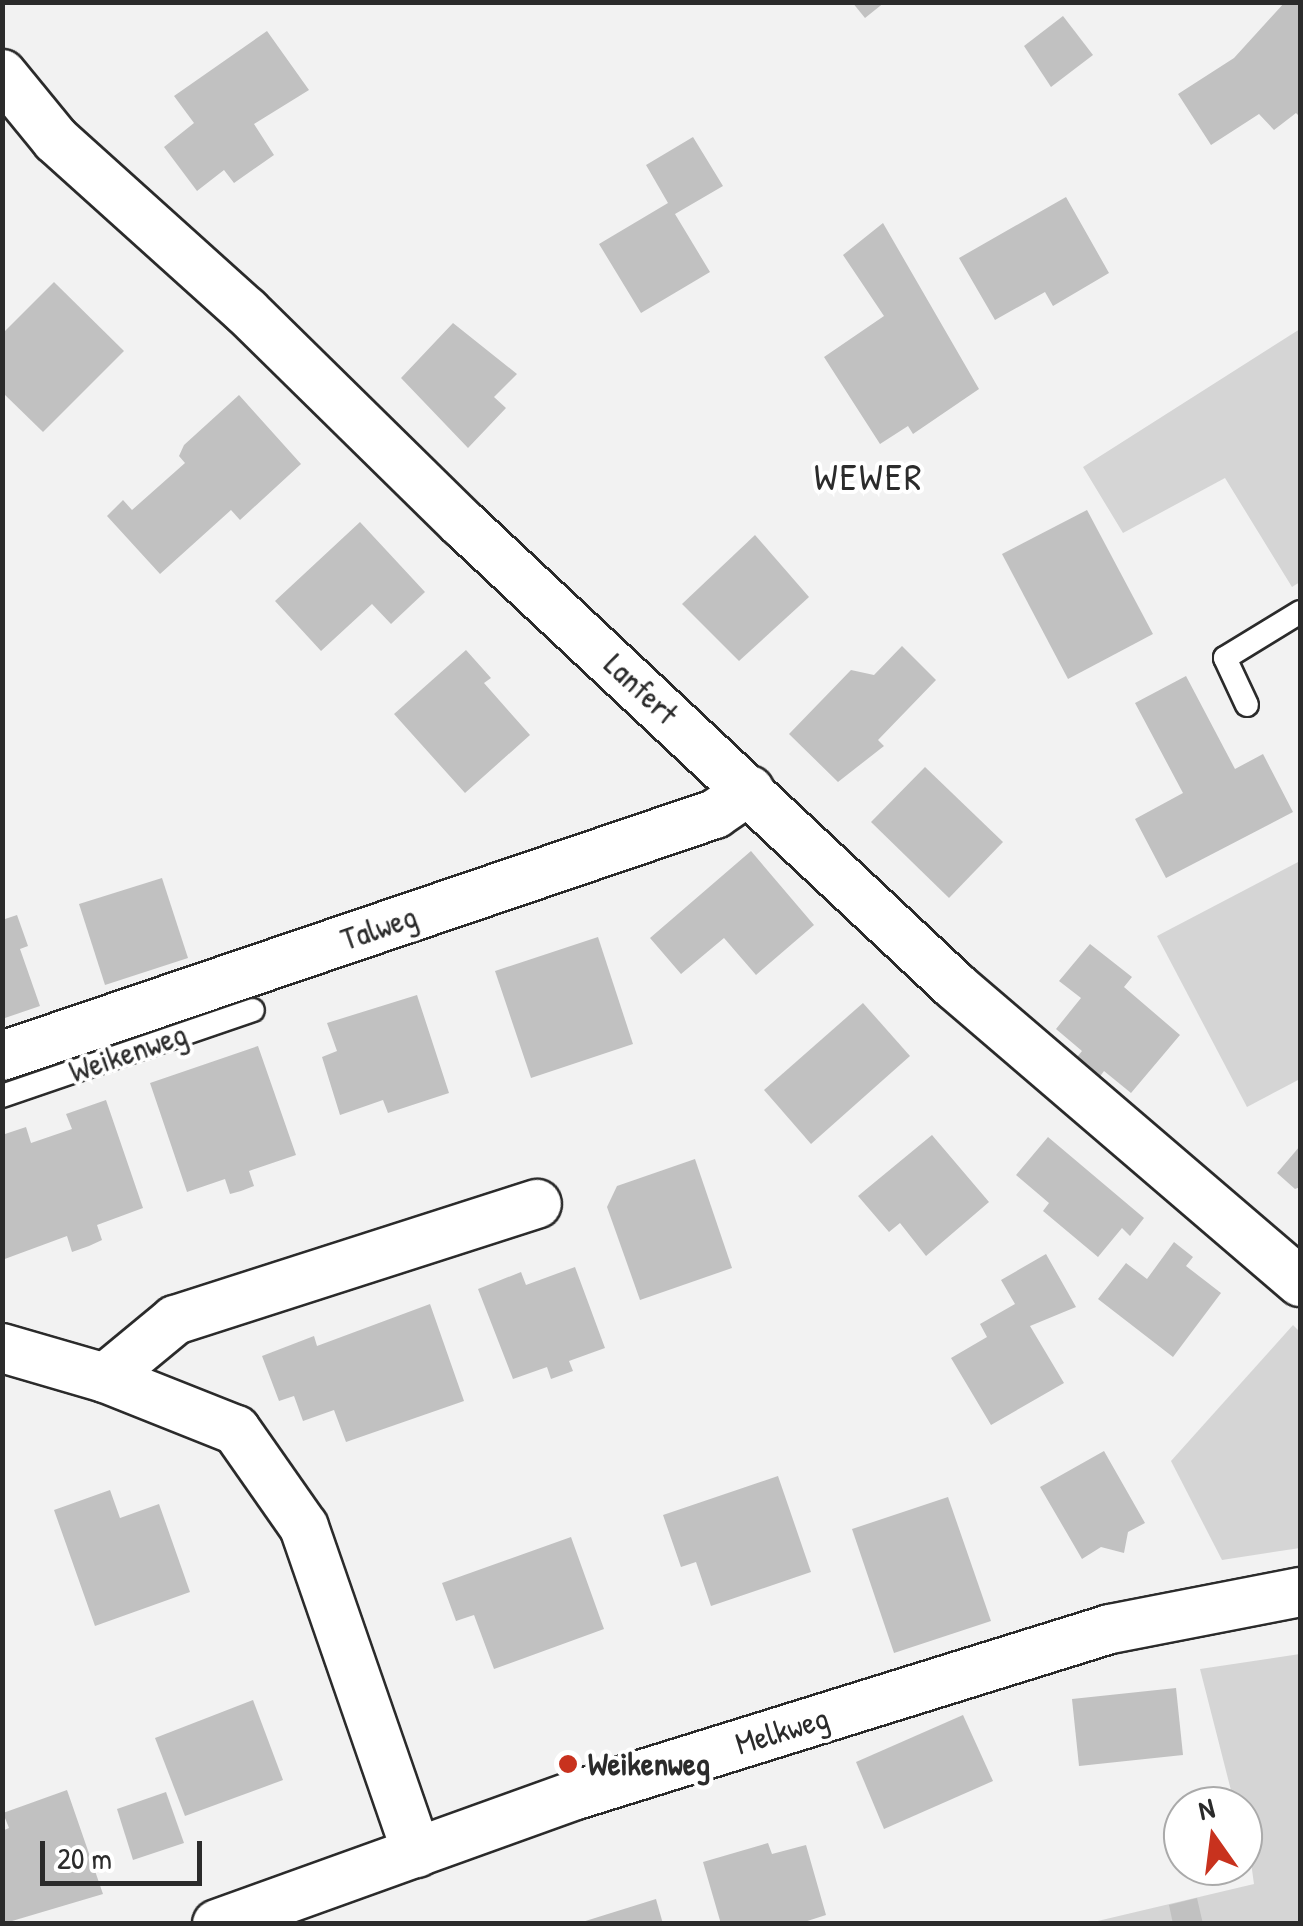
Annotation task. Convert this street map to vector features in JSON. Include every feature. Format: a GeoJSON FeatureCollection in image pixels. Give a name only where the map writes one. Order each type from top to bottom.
{"type":"FeatureCollection","features":[{"type":"Feature","properties":{"kind":"street","name":"Lanfert"},"geometry":{"type":"LineString","coordinates":[[2,74],[56,140],[246,311],[462,524],[955,986],[1300,1282]]}},
{"type":"Feature","properties":{"kind":"street","name":"Talweg"},"geometry":{"type":"LineString","coordinates":[[2,1056],[715,814],[750,790]]}},
{"type":"Feature","properties":{"kind":"street"},"geometry":{"type":"LineString","coordinates":[[105,1378],[176,1320],[537,1204]]}},
{"type":"Feature","properties":{"kind":"street"},"geometry":{"type":"LineString","coordinates":[[2,1348],[105,1378],[236,1430],[304,1527],[417,1853]]}},
{"type":"Feature","properties":{"kind":"street","name":"Melkweg"},"geometry":{"type":"LineString","coordinates":[[217,1924],[576,1795],[1110,1628],[1300,1592]]}},
{"type":"Feature","properties":{"kind":"lane"},"geometry":{"type":"LineString","coordinates":[[1248,705],[1225,658],[1300,612]]}},
{"type":"Feature","properties":{"kind":"lane","name":"Weikenweg"},"geometry":{"type":"LineString","coordinates":[[2,1096],[253,1010]]}},
{"type":"Feature","properties":{"kind":"shaded area"},"geometry":{"type":"Polygon","coordinates":[[[1300,329],[1300,582],[1292,587],[1225,478],[1123,533],[1083,467],[1300,329]]]}},
{"type":"Feature","properties":{"kind":"shaded area"},"geometry":{"type":"Polygon","coordinates":[[[1300,861],[1300,1079],[1247,1107],[1157,936],[1300,861]]]}},
{"type":"Feature","properties":{"kind":"shaded area"},"geometry":{"type":"Polygon","coordinates":[[[1293,1325],[1300,1332],[1300,1548],[1222,1560],[1171,1461],[1293,1325]]]}},
{"type":"Feature","properties":{"kind":"shaded area"},"geometry":{"type":"Polygon","coordinates":[[[1300,1654],[1300,1923],[1085,1924],[1246,1886],[1263,1886],[1263,1786],[1230,1786],[1200,1669],[1300,1654]]]}},
{"type":"Feature","properties":{"kind":"building"},"geometry":{"type":"Polygon","coordinates":[[[852,2],[885,2],[865,18],[852,2]]]}},
{"type":"Feature","properties":{"kind":"building"},"geometry":{"type":"Polygon","coordinates":[[[1285,2],[1300,5],[1300,117],[1296,113],[1274,130],[1259,114],[1211,145],[1178,94],[1234,58],[1285,2]]]}},
{"type":"Feature","properties":{"kind":"building"},"geometry":{"type":"Polygon","coordinates":[[[1063,16],[1093,55],[1051,87],[1024,46],[1063,16]]]}},
{"type":"Feature","properties":{"kind":"building"},"geometry":{"type":"Polygon","coordinates":[[[267,31],[309,90],[254,124],[274,155],[234,183],[224,170],[197,191],[164,147],[194,123],[174,96],[267,31]]]}},
{"type":"Feature","properties":{"kind":"building"},"geometry":{"type":"Polygon","coordinates":[[[693,137],[723,186],[675,214],[710,272],[641,313],[599,244],[668,203],[646,165],[693,137]]]}},
{"type":"Feature","properties":{"kind":"building"},"geometry":{"type":"Polygon","coordinates":[[[1066,197],[1109,273],[1053,306],[1045,292],[995,320],[959,258],[1066,197]]]}},
{"type":"Feature","properties":{"kind":"building"},"geometry":{"type":"Polygon","coordinates":[[[883,223],[979,389],[913,434],[908,426],[880,444],[824,357],[884,316],[843,255],[883,223]]]}},
{"type":"Feature","properties":{"kind":"building"},"geometry":{"type":"Polygon","coordinates":[[[54,282],[124,351],[43,432],[2,392],[2,334],[54,282]]]}},
{"type":"Feature","properties":{"kind":"building"},"geometry":{"type":"Polygon","coordinates":[[[453,323],[517,374],[494,397],[506,408],[468,448],[401,378],[453,323]]]}},
{"type":"Feature","properties":{"kind":"building"},"geometry":{"type":"Polygon","coordinates":[[[239,395],[301,464],[240,520],[231,510],[160,574],[107,516],[123,500],[132,510],[185,463],[179,456],[184,445],[239,395]]]}},
{"type":"Feature","properties":{"kind":"building"},"geometry":{"type":"Polygon","coordinates":[[[1087,510],[1153,634],[1068,679],[1002,554],[1087,510]]]}},
{"type":"Feature","properties":{"kind":"building"},"geometry":{"type":"Polygon","coordinates":[[[360,522],[425,592],[391,624],[372,604],[321,651],[275,601],[360,522]]]}},
{"type":"Feature","properties":{"kind":"building"},"geometry":{"type":"Polygon","coordinates":[[[755,535],[809,597],[739,661],[682,604],[755,535]]]}},
{"type":"Feature","properties":{"kind":"building"},"geometry":{"type":"Polygon","coordinates":[[[902,646],[936,680],[878,740],[884,746],[838,782],[789,734],[851,670],[874,675],[902,646]]]}},
{"type":"Feature","properties":{"kind":"building"},"geometry":{"type":"Polygon","coordinates":[[[466,650],[491,678],[484,683],[530,735],[465,793],[394,714],[466,650]]]}},
{"type":"Feature","properties":{"kind":"building"},"geometry":{"type":"Polygon","coordinates":[[[1186,676],[1235,769],[1263,754],[1293,812],[1166,878],[1135,819],[1183,793],[1135,703],[1186,676]]]}},
{"type":"Feature","properties":{"kind":"building"},"geometry":{"type":"Polygon","coordinates":[[[925,767],[1003,842],[949,898],[871,822],[925,767]]]}},
{"type":"Feature","properties":{"kind":"building"},"geometry":{"type":"Polygon","coordinates":[[[751,851],[814,925],[756,975],[724,938],[681,974],[650,938],[751,851]]]}},
{"type":"Feature","properties":{"kind":"building"},"geometry":{"type":"Polygon","coordinates":[[[162,878],[188,958],[105,985],[79,904],[162,878]]]}},
{"type":"Feature","properties":{"kind":"building"},"geometry":{"type":"Polygon","coordinates":[[[17,915],[28,946],[20,949],[40,1006],[2,1019],[2,920],[17,915]]]}},
{"type":"Feature","properties":{"kind":"building"},"geometry":{"type":"Polygon","coordinates":[[[598,937],[633,1044],[531,1078],[495,971],[598,937]]]}},
{"type":"Feature","properties":{"kind":"building"},"geometry":{"type":"Polygon","coordinates":[[[1090,944],[1132,977],[1124,987],[1180,1035],[1131,1093],[1104,1071],[1096,1082],[1073,1062],[1082,1051],[1056,1029],[1081,998],[1059,981],[1090,944]]]}},
{"type":"Feature","properties":{"kind":"building"},"geometry":{"type":"Polygon","coordinates":[[[417,995],[449,1093],[388,1113],[383,1100],[340,1115],[322,1057],[337,1051],[327,1023],[417,995]]]}},
{"type":"Feature","properties":{"kind":"building"},"geometry":{"type":"Polygon","coordinates":[[[863,1003],[910,1056],[811,1144],[764,1090],[863,1003]]]}},
{"type":"Feature","properties":{"kind":"building"},"geometry":{"type":"Polygon","coordinates":[[[258,1046],[296,1155],[249,1171],[254,1186],[241,1191],[230,1194],[225,1179],[187,1192],[150,1083],[258,1046]]]}},
{"type":"Feature","properties":{"kind":"building"},"geometry":{"type":"Polygon","coordinates":[[[106,1100],[143,1208],[97,1225],[102,1240],[89,1246],[72,1252],[67,1236],[2,1260],[2,1135],[26,1127],[31,1143],[72,1129],[66,1114],[106,1100]]]}},
{"type":"Feature","properties":{"kind":"building"},"geometry":{"type":"Polygon","coordinates":[[[932,1135],[989,1202],[926,1256],[900,1223],[889,1232],[858,1196],[932,1135]]]}},
{"type":"Feature","properties":{"kind":"building"},"geometry":{"type":"Polygon","coordinates":[[[1048,1137],[1144,1218],[1130,1236],[1122,1228],[1098,1257],[1043,1211],[1049,1203],[1016,1175],[1048,1137]]]}},
{"type":"Feature","properties":{"kind":"building"},"geometry":{"type":"Polygon","coordinates":[[[1300,1146],[1300,1187],[1295,1189],[1277,1173],[1300,1146]]]}},
{"type":"Feature","properties":{"kind":"building"},"geometry":{"type":"Polygon","coordinates":[[[695,1159],[732,1268],[640,1300],[607,1207],[617,1186],[695,1159]]]}},
{"type":"Feature","properties":{"kind":"building"},"geometry":{"type":"Polygon","coordinates":[[[1174,1242],[1193,1257],[1186,1266],[1221,1293],[1173,1357],[1098,1299],[1126,1263],[1147,1279],[1174,1242]]]}},
{"type":"Feature","properties":{"kind":"building"},"geometry":{"type":"Polygon","coordinates":[[[1046,1254],[1076,1307],[1030,1326],[1064,1383],[991,1425],[951,1358],[987,1337],[980,1324],[1015,1304],[1001,1280],[1046,1254]]]}},
{"type":"Feature","properties":{"kind":"building"},"geometry":{"type":"Polygon","coordinates":[[[575,1267],[605,1348],[569,1361],[573,1371],[551,1379],[547,1367],[513,1379],[478,1289],[521,1272],[526,1285],[575,1267]]]}},
{"type":"Feature","properties":{"kind":"building"},"geometry":{"type":"Polygon","coordinates":[[[430,1304],[464,1401],[346,1442],[334,1410],[303,1421],[294,1396],[279,1401],[262,1356],[314,1336],[317,1346],[430,1304]]]}},
{"type":"Feature","properties":{"kind":"building"},"geometry":{"type":"Polygon","coordinates":[[[1104,1451],[1145,1523],[1128,1532],[1124,1553],[1101,1547],[1082,1559],[1040,1487],[1104,1451]]]}},
{"type":"Feature","properties":{"kind":"building"},"geometry":{"type":"Polygon","coordinates":[[[778,1476],[811,1572],[711,1606],[696,1562],[681,1567],[663,1515],[778,1476]]]}},
{"type":"Feature","properties":{"kind":"building"},"geometry":{"type":"Polygon","coordinates":[[[110,1490],[120,1518],[159,1504],[190,1592],[95,1626],[54,1510],[110,1490]]]}},
{"type":"Feature","properties":{"kind":"building"},"geometry":{"type":"Polygon","coordinates":[[[948,1497],[991,1621],[894,1653],[852,1529],[948,1497]]]}},
{"type":"Feature","properties":{"kind":"building"},"geometry":{"type":"Polygon","coordinates":[[[571,1537],[604,1629],[494,1669],[474,1615],[456,1621],[442,1583],[571,1537]]]}},
{"type":"Feature","properties":{"kind":"building"},"geometry":{"type":"Polygon","coordinates":[[[1176,1688],[1183,1755],[1079,1766],[1072,1699],[1176,1688]]]}},
{"type":"Feature","properties":{"kind":"building"},"geometry":{"type":"Polygon","coordinates":[[[253,1700],[283,1780],[185,1816],[155,1738],[253,1700]]]}},
{"type":"Feature","properties":{"kind":"building"},"geometry":{"type":"Polygon","coordinates":[[[963,1715],[993,1781],[884,1829],[856,1762],[963,1715]]]}},
{"type":"Feature","properties":{"kind":"building"},"geometry":{"type":"Polygon","coordinates":[[[67,1790],[103,1894],[2,1924],[2,1831],[9,1828],[3,1813],[67,1790]]]}},
{"type":"Feature","properties":{"kind":"building"},"geometry":{"type":"Polygon","coordinates":[[[166,1792],[184,1843],[133,1860],[117,1809],[166,1792]]]}},
{"type":"Feature","properties":{"kind":"building"},"geometry":{"type":"Polygon","coordinates":[[[768,1843],[772,1854],[806,1845],[826,1915],[798,1924],[721,1924],[703,1862],[768,1843]]]}},
{"type":"Feature","properties":{"kind":"building"},"geometry":{"type":"Polygon","coordinates":[[[1197,1898],[1203,1924],[1173,1924],[1169,1905],[1197,1898]]]}},
{"type":"Feature","properties":{"kind":"building"},"geometry":{"type":"Polygon","coordinates":[[[656,1899],[663,1924],[579,1923],[656,1899]]]}},
{"type":"Feature","properties":{"kind":"place","name":"Weikenweg"},"geometry":{"type":"Point","coordinates":[568,1764]}},
{"type":"Feature","properties":{"kind":"district","name":"WEWER"},"geometry":{"type":"Point","coordinates":[869,477]}}]}
